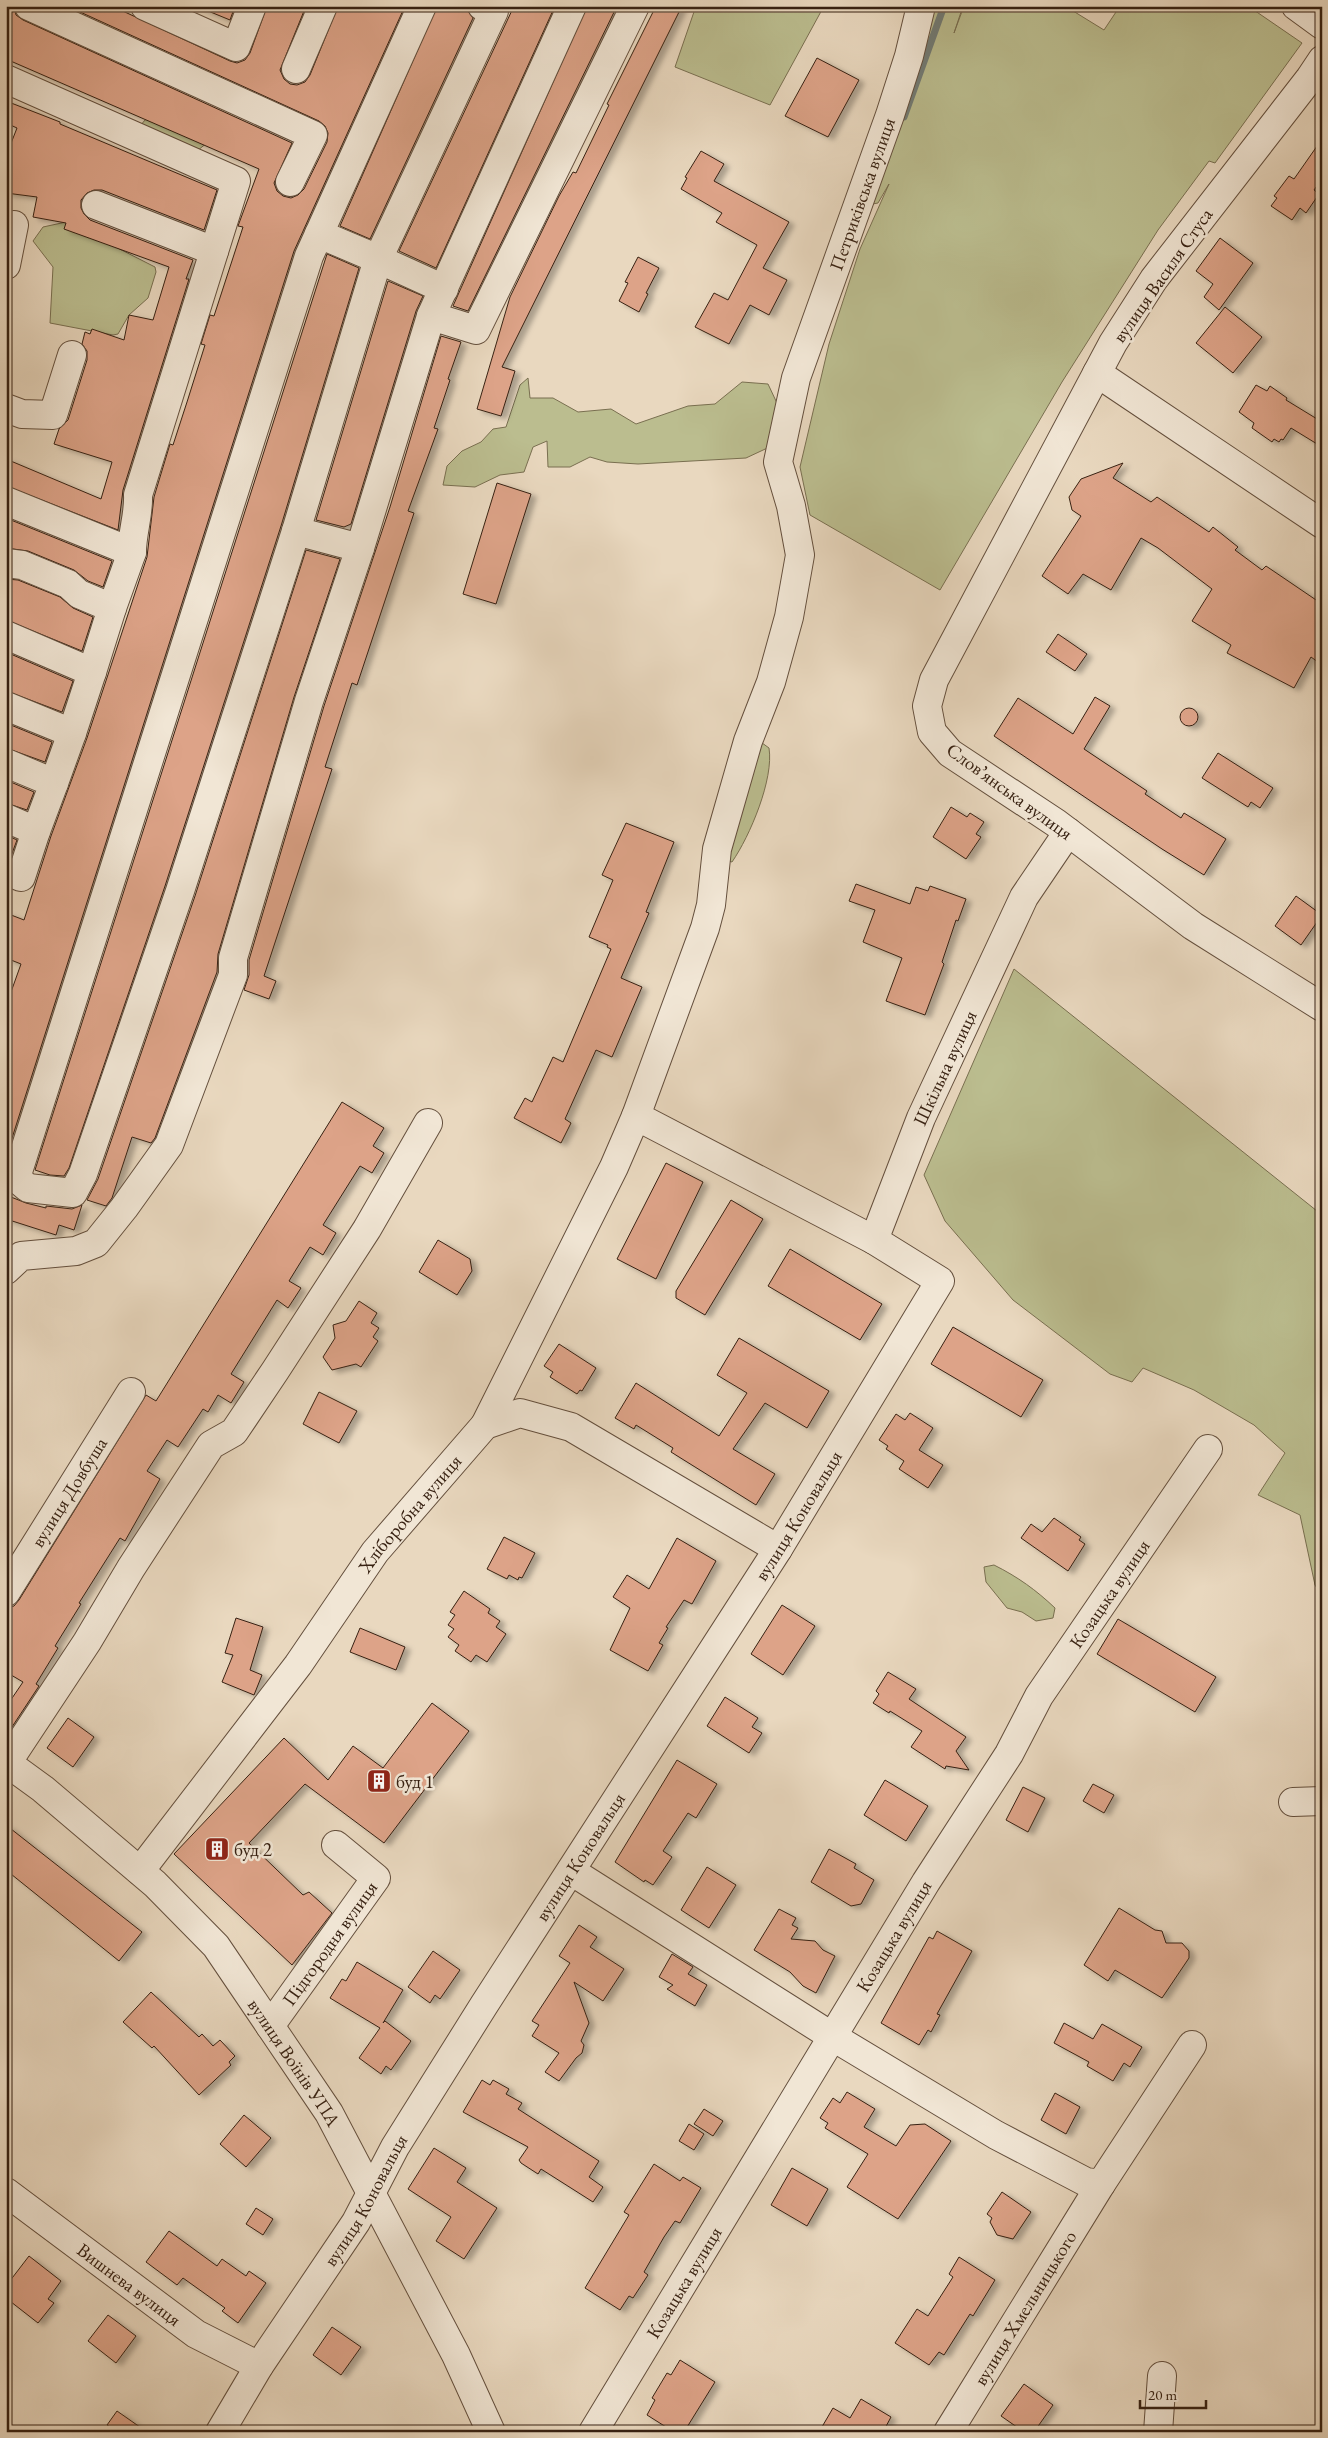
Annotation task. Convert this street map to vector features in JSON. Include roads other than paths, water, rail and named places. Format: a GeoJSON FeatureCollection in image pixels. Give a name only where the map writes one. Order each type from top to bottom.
{"type":"FeatureCollection","features":[{"type":"Feature","properties":{"kind":"street"},"geometry":{"type":"LineString","coordinates":[[29,6],[313,134],[290,182]]}},
{"type":"Feature","properties":{"kind":"street"},"geometry":{"type":"LineString","coordinates":[[145,6],[236,47],[252,6]]}},
{"type":"Feature","properties":{"kind":"street"},"geometry":{"type":"LineString","coordinates":[[296,69],[323,6]]}},
{"type":"Feature","properties":{"kind":"street"},"geometry":{"type":"LineString","coordinates":[[422,6],[309,256],[16,1178],[28,1188],[74,1193],[83,1174],[180,892],[296,531],[378,260],[494,12],[482,6]]}},
{"type":"Feature","properties":{"kind":"street"},"geometry":{"type":"LineString","coordinates":[[6,1270],[21,1256],[76,1251],[96,1244],[169,1145],[233,975],[233,958],[309,701],[360,548],[431,316],[572,6]]}},
{"type":"Feature","properties":{"kind":"street"},"geometry":{"type":"LineString","coordinates":[[431,316],[476,330],[634,6]]}},
{"type":"Feature","properties":{"kind":"street","name":"Петриківська вулиця"},"geometry":{"type":"LineString","coordinates":[[636,1116],[704,928],[711,905],[717,849],[748,741],[771,682],[789,617],[800,555],[791,506],[778,462],[796,378],[909,56],[921,6]]}},
{"type":"Feature","properties":{"kind":"street"},"geometry":{"type":"LineString","coordinates":[[1296,6],[1322,25]]}},
{"type":"Feature","properties":{"kind":"street","name":"вулиця Василя Стуса"},"geometry":{"type":"LineString","coordinates":[[1097,373],[1113,343],[1154,279],[1322,60]]}},
{"type":"Feature","properties":{"kind":"street"},"geometry":{"type":"LineString","coordinates":[[6,79],[236,181],[138,495],[139,513],[132,537],[132,552],[72,733],[21,877],[6,871]]}},
{"type":"Feature","properties":{"kind":"street"},"geometry":{"type":"LineString","coordinates":[[96,205],[214,251]]}},
{"type":"Feature","properties":{"kind":"street"},"geometry":{"type":"LineString","coordinates":[[6,266],[14,225]]}},
{"type":"Feature","properties":{"kind":"street"},"geometry":{"type":"LineString","coordinates":[[319,234],[444,290]]}},
{"type":"Feature","properties":{"kind":"street"},"geometry":{"type":"LineString","coordinates":[[6,408],[22,414],[53,415],[72,356]]}},
{"type":"Feature","properties":{"kind":"street"},"geometry":{"type":"LineString","coordinates":[[1097,373],[1322,524]]}},
{"type":"Feature","properties":{"kind":"street","name":"Словʼянська вулиця"},"geometry":{"type":"LineString","coordinates":[[1097,373],[934,680],[927,706],[932,732],[950,753],[1068,832],[1193,926],[1322,1007]]}},
{"type":"Feature","properties":{"kind":"street"},"geometry":{"type":"LineString","coordinates":[[6,501],[132,552]]}},
{"type":"Feature","properties":{"kind":"street"},"geometry":{"type":"LineString","coordinates":[[296,531],[360,548]]}},
{"type":"Feature","properties":{"kind":"street"},"geometry":{"type":"LineString","coordinates":[[6,563],[22,565],[68,584],[79,594],[112,608]]}},
{"type":"Feature","properties":{"kind":"street"},"geometry":{"type":"LineString","coordinates":[[6,635],[92,672]]}},
{"type":"Feature","properties":{"kind":"street"},"geometry":{"type":"LineString","coordinates":[[6,706],[72,733]]}},
{"type":"Feature","properties":{"kind":"street"},"geometry":{"type":"LineString","coordinates":[[6,763],[54,783]]}},
{"type":"Feature","properties":{"kind":"street"},"geometry":{"type":"LineString","coordinates":[[6,818],[36,831]]}},
{"type":"Feature","properties":{"kind":"street","name":"Шкільна вулиця"},"geometry":{"type":"LineString","coordinates":[[874,1240],[921,1118],[1024,897],[1068,832]]}},
{"type":"Feature","properties":{"kind":"street"},"geometry":{"type":"LineString","coordinates":[[636,1116],[874,1240]]}},
{"type":"Feature","properties":{"kind":"street","name":"Хліборобна вулиця"},"geometry":{"type":"LineString","coordinates":[[140,1871],[298,1665],[375,1552],[485,1425],[614,1168],[636,1116]]}},
{"type":"Feature","properties":{"kind":"street"},"geometry":{"type":"LineString","coordinates":[[7,1762],[87,1642],[131,1568],[211,1445],[234,1432],[275,1371],[367,1229],[428,1123]]}},
{"type":"Feature","properties":{"kind":"street","name":"вулиця Коновальця"},"geometry":{"type":"LineString","coordinates":[[220,2432],[259,2366],[356,2222],[371,2190],[416,2114],[778,1548],[940,1281],[874,1240]]}},
{"type":"Feature","properties":{"kind":"street","name":"вулиця Довбуша"},"geometry":{"type":"LineString","coordinates":[[6,1592],[131,1392]]}},
{"type":"Feature","properties":{"kind":"street"},"geometry":{"type":"LineString","coordinates":[[485,1425],[520,1413],[571,1427],[778,1548]]}},
{"type":"Feature","properties":{"kind":"street","name":"Козацька вулиця"},"geometry":{"type":"LineString","coordinates":[[593,2432],[926,1882],[1009,1754],[1040,1696],[1208,1449]]}},
{"type":"Feature","properties":{"kind":"street","name":"вулиця Воїнів УПА"},"geometry":{"type":"LineString","coordinates":[[7,1762],[43,1789],[140,1871],[216,1946],[329,2113],[456,2355],[491,2432]]}},
{"type":"Feature","properties":{"kind":"street"},"geometry":{"type":"LineString","coordinates":[[1293,1802],[1322,1800]]}},
{"type":"Feature","properties":{"kind":"street","name":"Підгородня вулиця"},"geometry":{"type":"LineString","coordinates":[[270,2026],[376,1878],[336,1845]]}},
{"type":"Feature","properties":{"kind":"street"},"geometry":{"type":"LineString","coordinates":[[571,1870],[833,2036],[996,2135],[1086,2182],[1101,2184]]}},
{"type":"Feature","properties":{"kind":"street","name":"вулиця Хмельницького"},"geometry":{"type":"LineString","coordinates":[[948,2432],[1101,2184],[1192,2045]]}},
{"type":"Feature","properties":{"kind":"street","name":"Вишнева вулиця"},"geometry":{"type":"LineString","coordinates":[[6,2192],[196,2334],[259,2366]]}},
{"type":"Feature","properties":{"kind":"street"},"geometry":{"type":"LineString","coordinates":[[1158,2432],[1162,2376]]}},
{"type":"Feature","properties":{"kind":"waterway"},"geometry":{"type":"LineString","coordinates":[[904,117],[944,6]]}},
{"type":"Feature","properties":{"kind":"place","name":"буд 1"},"geometry":{"type":"Point","coordinates":[379,1781]}},
{"type":"Feature","properties":{"kind":"place","name":"буд 2"},"geometry":{"type":"Point","coordinates":[217,1849]}}]}
